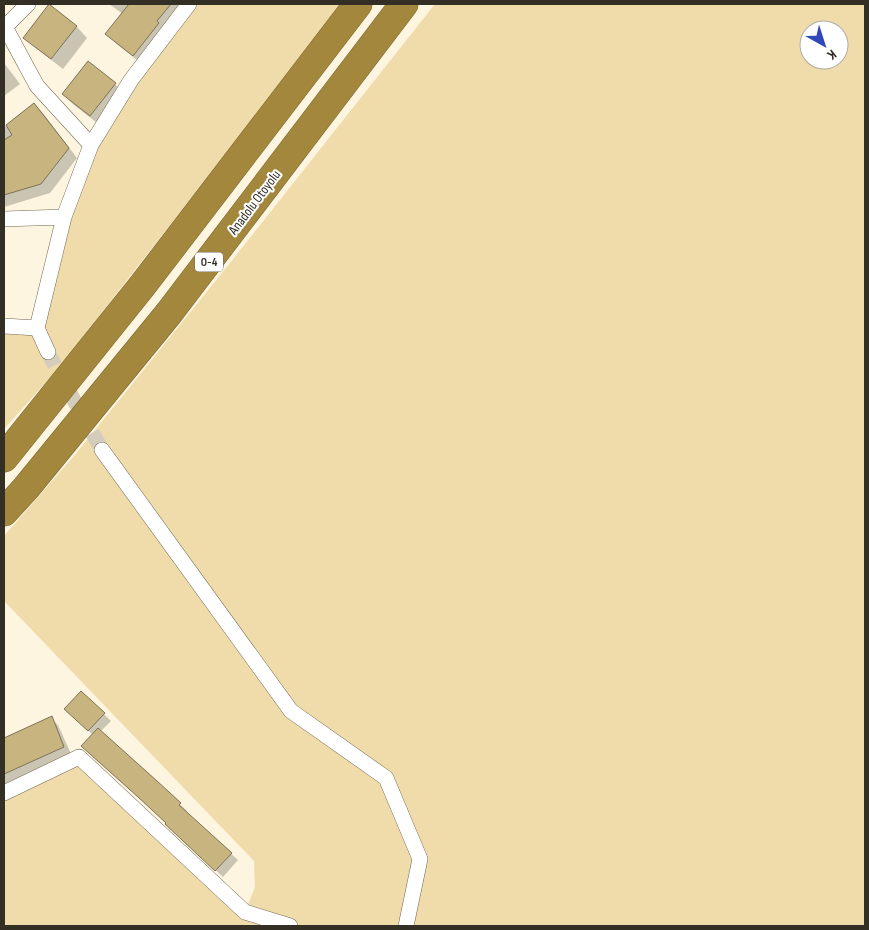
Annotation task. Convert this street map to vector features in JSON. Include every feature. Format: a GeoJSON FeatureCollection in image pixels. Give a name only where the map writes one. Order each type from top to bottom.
{"type":"FeatureCollection","features":[{"type":"Feature","properties":{"kind":"highway"},"geometry":{"type":"LineString","coordinates":[[4,458],[142,286],[358,4]]}},
{"type":"Feature","properties":{"kind":"highway","name":"Anadolu Otoyolu"},"geometry":{"type":"LineString","coordinates":[[4,512],[26,488],[169,313],[404,4]]}},
{"type":"Feature","properties":{"kind":"street"},"geometry":{"type":"LineString","coordinates":[[28,4],[4,26],[37,86],[91,145]]}},
{"type":"Feature","properties":{"kind":"street"},"geometry":{"type":"LineString","coordinates":[[48,352],[37,328],[64,217],[91,145],[131,80],[189,4]]}},
{"type":"Feature","properties":{"kind":"street"},"geometry":{"type":"LineString","coordinates":[[4,219],[64,217]]}},
{"type":"Feature","properties":{"kind":"street"},"geometry":{"type":"LineString","coordinates":[[4,326],[37,328]]}},
{"type":"Feature","properties":{"kind":"street"},"geometry":{"type":"LineString","coordinates":[[102,450],[291,711],[386,778],[420,859],[406,926]]}},
{"type":"Feature","properties":{"kind":"street"},"geometry":{"type":"LineString","coordinates":[[4,793],[79,757],[245,912],[290,926]]}},
{"type":"Feature","properties":{"kind":"shaded area"},"geometry":{"type":"Polygon","coordinates":[[[189,4],[342,4],[57,370],[4,429],[4,326],[37,328],[91,145],[189,4]]]}},
{"type":"Feature","properties":{"kind":"shaded area"},"geometry":{"type":"Polygon","coordinates":[[[435,4],[865,4],[865,926],[4,926],[4,793],[79,757],[245,912],[255,887],[254,861],[4,601],[4,536],[74,456],[435,4]]]}},
{"type":"Feature","properties":{"kind":"building"},"geometry":{"type":"Polygon","coordinates":[[[49,4],[77,26],[51,59],[23,38],[49,4]]]}},
{"type":"Feature","properties":{"kind":"building"},"geometry":{"type":"Polygon","coordinates":[[[129,4],[171,4],[157,21],[159,23],[133,56],[105,34],[129,4]]]}},
{"type":"Feature","properties":{"kind":"building"},"geometry":{"type":"Polygon","coordinates":[[[88,61],[116,83],[90,116],[62,94],[88,61]]]}},
{"type":"Feature","properties":{"kind":"building"},"geometry":{"type":"Polygon","coordinates":[[[34,103],[69,148],[41,184],[4,195],[4,140],[12,135],[6,125],[34,103]]]}},
{"type":"Feature","properties":{"kind":"building"},"geometry":{"type":"Polygon","coordinates":[[[81,691],[105,713],[88,731],[64,709],[81,691]]]}},
{"type":"Feature","properties":{"kind":"building"},"geometry":{"type":"Polygon","coordinates":[[[52,716],[64,747],[4,774],[4,738],[52,716]]]}},
{"type":"Feature","properties":{"kind":"building"},"geometry":{"type":"Polygon","coordinates":[[[98,728],[181,803],[179,805],[232,853],[215,871],[166,823],[81,746],[98,728]]]}},
{"type":"Feature","properties":{"kind":"tunnel"},"geometry":{"type":"LineString","coordinates":[[48,352],[102,450]]}}]}
